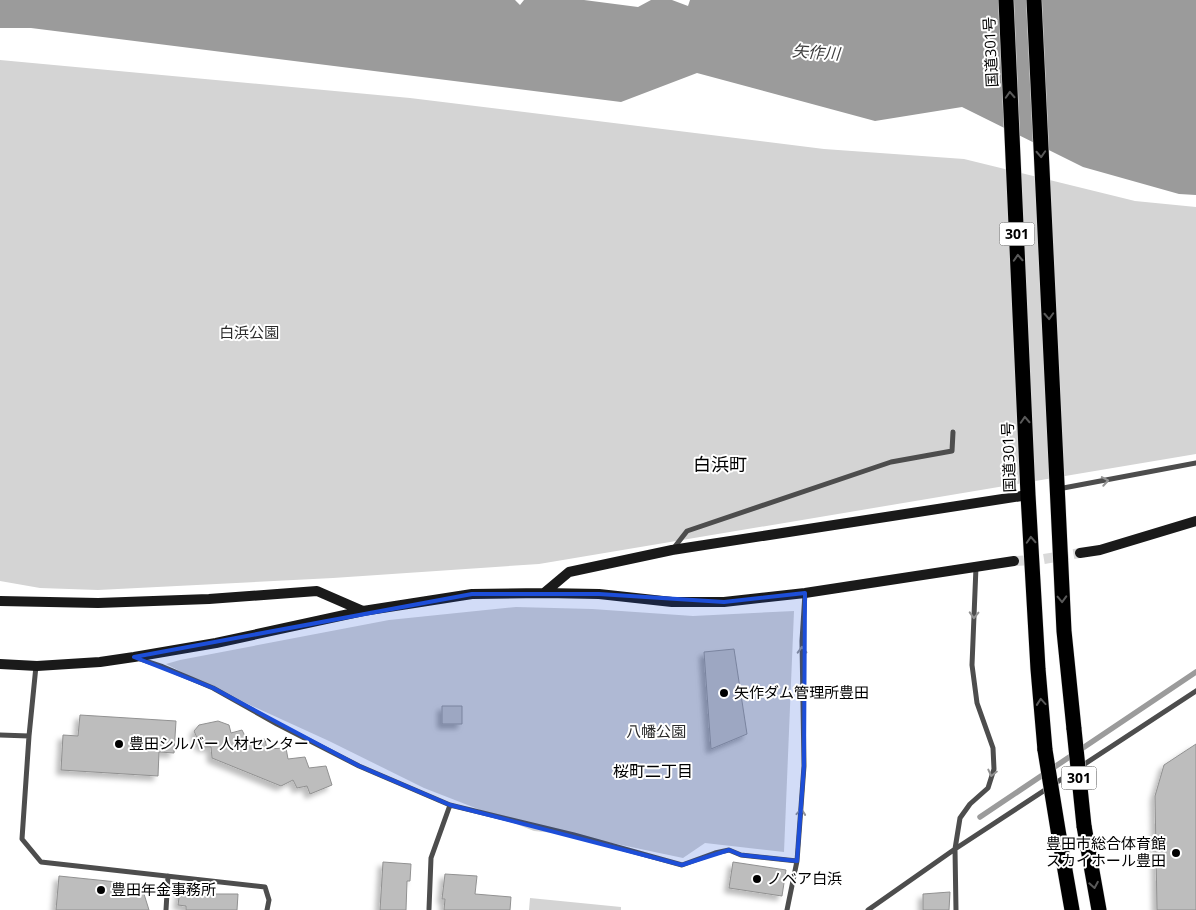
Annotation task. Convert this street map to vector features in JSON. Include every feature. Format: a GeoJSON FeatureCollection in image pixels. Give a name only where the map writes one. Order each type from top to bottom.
{"type":"FeatureCollection","features":[{"type":"Feature","properties":{"kind":"highway","name":"国道301号"},"geometry":{"type":"LineString","coordinates":[[1006,0],[1028,495],[1038,669],[1045,750],[1072,910]]}},
{"type":"Feature","properties":{"kind":"highway","name":"301"},"geometry":{"type":"LineString","coordinates":[[1034,0],[1064,630],[1084,826],[1099,910]]}},
{"type":"Feature","properties":{"kind":"street"},"geometry":{"type":"LineString","coordinates":[[672,550],[687,531],[891,462],[952,450],[953,432]]}},
{"type":"Feature","properties":{"kind":"street"},"geometry":{"type":"LineString","coordinates":[[1057,489],[1196,463]]}},
{"type":"Feature","properties":{"kind":"street"},"geometry":{"type":"LineString","coordinates":[[544,593],[568,572],[672,550],[1028,495]]}},
{"type":"Feature","properties":{"kind":"street"},"geometry":{"type":"LineString","coordinates":[[1080,553],[1100,550],[1196,521]]}},
{"type":"Feature","properties":{"kind":"street"},"geometry":{"type":"LineString","coordinates":[[0,664],[36,666],[100,662],[134,657],[216,643],[363,611],[472,594],[599,594],[672,602],[724,602],[805,593],[1014,561]]}},
{"type":"Feature","properties":{"kind":"street"},"geometry":{"type":"LineString","coordinates":[[956,910],[955,849],[960,818],[970,804],[988,788],[994,770],[993,748],[977,703],[972,665],[976,566]]}},
{"type":"Feature","properties":{"kind":"street"},"geometry":{"type":"LineString","coordinates":[[0,600],[98,603],[209,599],[317,591],[363,611]]}},
{"type":"Feature","properties":{"kind":"street"},"geometry":{"type":"LineString","coordinates":[[787,910],[797,861],[804,766],[802,642],[805,593]]}},
{"type":"Feature","properties":{"kind":"street"},"geometry":{"type":"LineString","coordinates":[[134,657],[213,688],[277,724],[359,766],[450,805],[574,835],[682,865],[715,852],[729,850],[741,856],[797,861]]}},
{"type":"Feature","properties":{"kind":"street"},"geometry":{"type":"LineString","coordinates":[[36,666],[22,839],[40,862],[265,887],[270,900],[267,910]]}},
{"type":"Feature","properties":{"kind":"street"},"geometry":{"type":"LineString","coordinates":[[868,910],[955,849],[1196,691]]}},
{"type":"Feature","properties":{"kind":"street"},"geometry":{"type":"LineString","coordinates":[[0,735],[29,736]]}},
{"type":"Feature","properties":{"kind":"street"},"geometry":{"type":"LineString","coordinates":[[429,909],[431,858],[450,805]]}},
{"type":"Feature","properties":{"kind":"street"},"geometry":{"type":"LineString","coordinates":[[166,910],[168,876]]}},
{"type":"Feature","properties":{"kind":"highlighted area"},"geometry":{"type":"Polygon","coordinates":[[[805,593],[804,766],[797,861],[741,855],[729,850],[682,865],[450,805],[359,766],[213,688],[134,657],[472,594],[599,594],[724,602],[805,593]]]}},
{"type":"Feature","properties":{"kind":"green space","name":"白浜公園"},"geometry":{"type":"Polygon","coordinates":[[[0,60],[410,98],[824,149],[964,159],[1135,201],[1196,207],[1196,454],[539,564],[333,578],[98,590],[40,588],[0,581],[0,60]]]}},
{"type":"Feature","properties":{"kind":"green space","name":"八幡公園"},"geometry":{"type":"Polygon","coordinates":[[[516,607],[592,609],[693,616],[794,611],[784,852],[705,843],[683,858],[574,835],[534,831],[424,788],[166,664],[389,620],[516,607]]]}},
{"type":"Feature","properties":{"kind":"green space"},"geometry":{"type":"Polygon","coordinates":[[[530,898],[621,907],[621,910],[529,910],[530,898]]]}},
{"type":"Feature","properties":{"kind":"water","name":"矢作川"},"geometry":{"type":"Polygon","coordinates":[[[0,0],[515,0],[520,5],[524,0],[584,0],[638,7],[651,0],[672,0],[688,6],[690,0],[1196,0],[1196,195],[1179,194],[1083,167],[962,107],[875,121],[697,73],[621,102],[31,28],[0,28],[0,0]]]}},
{"type":"Feature","properties":{"kind":"building","name":"矢作ダム管理所豊田"},"geometry":{"type":"Polygon","coordinates":[[[734,649],[747,734],[711,749],[704,652],[734,649]]]}},
{"type":"Feature","properties":{"kind":"building"},"geometry":{"type":"Polygon","coordinates":[[[442,706],[462,706],[462,724],[442,724],[442,706]]]}},
{"type":"Feature","properties":{"kind":"building","name":"豊田シルバー人材センター"},"geometry":{"type":"Polygon","coordinates":[[[80,715],[176,721],[174,753],[159,752],[158,776],[61,770],[63,735],[78,736],[80,715]]]}},
{"type":"Feature","properties":{"kind":"building"},"geometry":{"type":"Polygon","coordinates":[[[218,721],[229,725],[231,733],[242,730],[248,742],[265,739],[267,749],[286,748],[288,759],[305,757],[309,768],[326,766],[332,785],[310,794],[307,786],[297,788],[293,780],[281,786],[212,758],[211,747],[201,747],[194,731],[199,725],[218,721]]]}},
{"type":"Feature","properties":{"kind":"building","name":"豊田市総合体育館 スカイホール豊田"},"geometry":{"type":"Polygon","coordinates":[[[1196,744],[1196,910],[1157,910],[1155,796],[1164,765],[1196,744]]]}},
{"type":"Feature","properties":{"kind":"building"},"geometry":{"type":"Polygon","coordinates":[[[383,862],[411,864],[410,881],[407,881],[406,910],[380,910],[383,862]]]}},
{"type":"Feature","properties":{"kind":"building","name":"ノベア白浜"},"geometry":{"type":"Polygon","coordinates":[[[733,862],[786,870],[782,896],[729,888],[733,862]]]}},
{"type":"Feature","properties":{"kind":"building"},"geometry":{"type":"Polygon","coordinates":[[[445,874],[477,876],[475,894],[511,897],[510,910],[444,910],[445,899],[442,899],[445,874]]]}},
{"type":"Feature","properties":{"kind":"building","name":"豊田年金事務所"},"geometry":{"type":"Polygon","coordinates":[[[59,876],[146,885],[144,894],[149,910],[56,910],[59,876]]]}},
{"type":"Feature","properties":{"kind":"building"},"geometry":{"type":"Polygon","coordinates":[[[180,890],[212,894],[238,894],[237,910],[186,910],[186,906],[178,905],[180,890]]]}},
{"type":"Feature","properties":{"kind":"building"},"geometry":{"type":"Polygon","coordinates":[[[950,892],[949,910],[923,910],[923,894],[950,892]]]}},
{"type":"Feature","properties":{"kind":"waterway"},"geometry":{"type":"LineString","coordinates":[[980,817],[1196,672]]}},
{"type":"Feature","properties":{"kind":"tunnel"},"geometry":{"type":"LineString","coordinates":[[1014,561],[1038,560],[1080,553]]}},
{"type":"Feature","properties":{"kind":"place","name":"矢作ダム管理所豊田"},"geometry":{"type":"Point","coordinates":[724,693]}},
{"type":"Feature","properties":{"kind":"place","name":"豊田シルバー人材センター"},"geometry":{"type":"Point","coordinates":[119,744]}},
{"type":"Feature","properties":{"kind":"place","name":"豊田市総合体育館 スカイホール豊田"},"geometry":{"type":"Point","coordinates":[1176,853]}},
{"type":"Feature","properties":{"kind":"place","name":"ノベア白浜"},"geometry":{"type":"Point","coordinates":[757,879]}},
{"type":"Feature","properties":{"kind":"place","name":"豊田年金事務所"},"geometry":{"type":"Point","coordinates":[101,890]}},
{"type":"Feature","properties":{"kind":"district","name":"白浜町"},"geometry":{"type":"Point","coordinates":[720,465]}},
{"type":"Feature","properties":{"kind":"district","name":"桜町二丁目"},"geometry":{"type":"Point","coordinates":[653,771]}}]}
